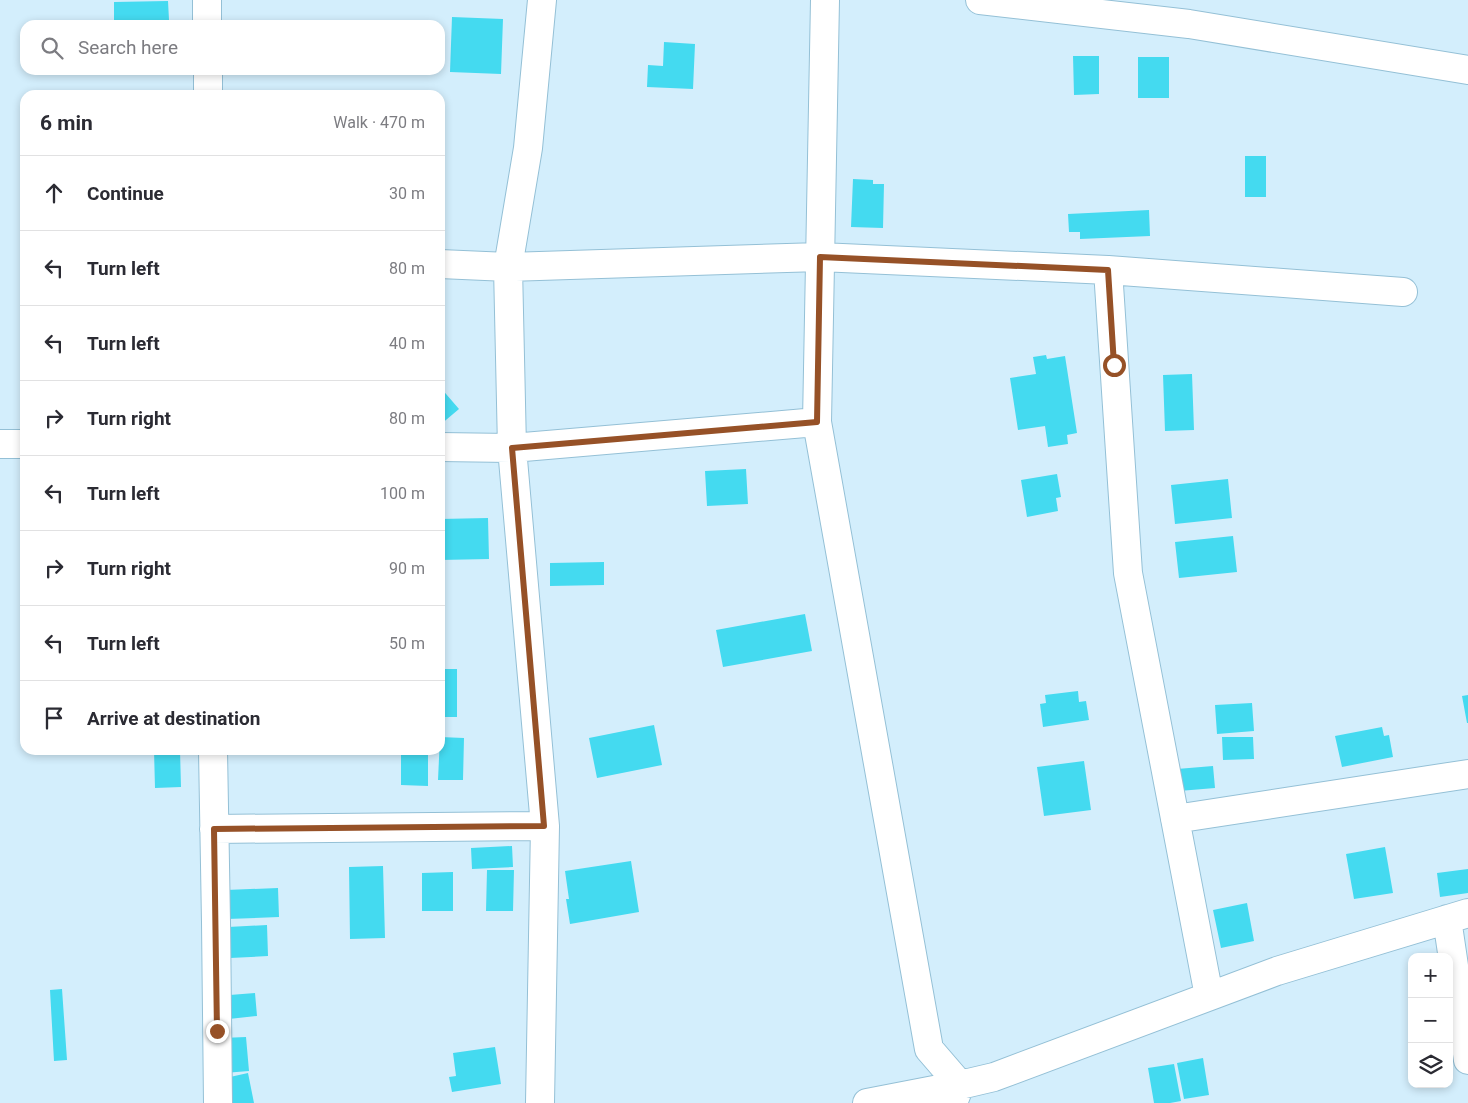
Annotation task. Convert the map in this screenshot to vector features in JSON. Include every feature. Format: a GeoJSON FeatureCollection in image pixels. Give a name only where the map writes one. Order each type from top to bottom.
{"type":"FeatureCollection","features":[{"type":"Feature","properties":{"kind":"street"},"geometry":{"type":"LineString","coordinates":[[207,0],[207,20]]}},
{"type":"Feature","properties":{"kind":"street"},"geometry":{"type":"LineString","coordinates":[[540,1103],[544,826],[512,448],[508,267],[528,148],[542,0]]}},
{"type":"Feature","properties":{"kind":"street"},"geometry":{"type":"LineString","coordinates":[[825,0],[817,422],[929,1049],[956,1094]]}},
{"type":"Feature","properties":{"kind":"street"},"geometry":{"type":"LineString","coordinates":[[980,0],[1189,24],[1468,70]]}},
{"type":"Feature","properties":{"kind":"street"},"geometry":{"type":"LineString","coordinates":[[208,75],[208,90]]}},
{"type":"Feature","properties":{"kind":"street"},"geometry":{"type":"LineString","coordinates":[[445,264],[508,267],[820,257],[1108,270],[1403,292]]}},
{"type":"Feature","properties":{"kind":"street"},"geometry":{"type":"LineString","coordinates":[[1108,270],[1128,573],[1209,996]]}},
{"type":"Feature","properties":{"kind":"street"},"geometry":{"type":"LineString","coordinates":[[445,447],[512,448],[817,422]]}},
{"type":"Feature","properties":{"kind":"street"},"geometry":{"type":"LineString","coordinates":[[0,444],[20,444]]}},
{"type":"Feature","properties":{"kind":"street"},"geometry":{"type":"LineString","coordinates":[[213,755],[218,1103]]}},
{"type":"Feature","properties":{"kind":"street"},"geometry":{"type":"LineString","coordinates":[[1175,818],[1468,774]]}},
{"type":"Feature","properties":{"kind":"street"},"geometry":{"type":"LineString","coordinates":[[214,829],[544,826]]}},
{"type":"Feature","properties":{"kind":"street"},"geometry":{"type":"LineString","coordinates":[[867,1103],[956,1094],[994,1077],[1277,970],[1458,916],[1468,1060]]}},
{"type":"Feature","properties":{"kind":"building"},"geometry":{"type":"Polygon","coordinates":[[[168,1],[169,20],[114,20],[114,2],[168,1]]]}},
{"type":"Feature","properties":{"kind":"building"},"geometry":{"type":"Polygon","coordinates":[[[452,17],[503,19],[501,74],[450,72],[452,17]]]}},
{"type":"Feature","properties":{"kind":"building"},"geometry":{"type":"Polygon","coordinates":[[[664,42],[695,44],[693,89],[647,87],[648,65],[663,66],[664,42]]]}},
{"type":"Feature","properties":{"kind":"building"},"geometry":{"type":"Polygon","coordinates":[[[1073,56],[1099,56],[1099,94],[1074,95],[1073,56]]]}},
{"type":"Feature","properties":{"kind":"building"},"geometry":{"type":"Polygon","coordinates":[[[1138,57],[1169,57],[1169,98],[1138,98],[1138,57]]]}},
{"type":"Feature","properties":{"kind":"building"},"geometry":{"type":"Polygon","coordinates":[[[1245,156],[1266,156],[1266,197],[1245,197],[1245,156]]]}},
{"type":"Feature","properties":{"kind":"building"},"geometry":{"type":"Polygon","coordinates":[[[853,179],[873,180],[873,184],[884,184],[883,228],[851,227],[853,179]]]}},
{"type":"Feature","properties":{"kind":"building"},"geometry":{"type":"Polygon","coordinates":[[[1149,210],[1150,236],[1080,239],[1080,232],[1069,232],[1068,214],[1149,210]]]}},
{"type":"Feature","properties":{"kind":"building"},"geometry":{"type":"Polygon","coordinates":[[[1046,355],[1047,359],[1065,356],[1077,433],[1067,435],[1068,444],[1048,447],[1045,426],[1018,430],[1010,378],[1036,374],[1033,357],[1046,355]]]}},
{"type":"Feature","properties":{"kind":"building"},"geometry":{"type":"Polygon","coordinates":[[[1192,374],[1194,430],[1165,431],[1163,375],[1192,374]]]}},
{"type":"Feature","properties":{"kind":"building"},"geometry":{"type":"Polygon","coordinates":[[[445,393],[459,409],[445,421],[445,393]]]}},
{"type":"Feature","properties":{"kind":"building"},"geometry":{"type":"Polygon","coordinates":[[[746,469],[748,504],[707,506],[705,471],[746,469]]]}},
{"type":"Feature","properties":{"kind":"building"},"geometry":{"type":"Polygon","coordinates":[[[1057,474],[1061,497],[1056,498],[1058,511],[1027,517],[1021,480],[1057,474]]]}},
{"type":"Feature","properties":{"kind":"building"},"geometry":{"type":"Polygon","coordinates":[[[1228,479],[1232,518],[1175,524],[1171,485],[1228,479]]]}},
{"type":"Feature","properties":{"kind":"building"},"geometry":{"type":"Polygon","coordinates":[[[488,518],[489,559],[445,560],[445,519],[488,518]]]}},
{"type":"Feature","properties":{"kind":"building"},"geometry":{"type":"Polygon","coordinates":[[[1233,536],[1237,572],[1179,578],[1175,542],[1233,536]]]}},
{"type":"Feature","properties":{"kind":"building"},"geometry":{"type":"Polygon","coordinates":[[[604,562],[604,585],[550,586],[550,563],[604,562]]]}},
{"type":"Feature","properties":{"kind":"building"},"geometry":{"type":"Polygon","coordinates":[[[805,614],[812,651],[723,667],[716,630],[805,614]]]}},
{"type":"Feature","properties":{"kind":"building"},"geometry":{"type":"Polygon","coordinates":[[[445,669],[457,669],[457,717],[445,717],[445,669]]]}},
{"type":"Feature","properties":{"kind":"building"},"geometry":{"type":"Polygon","coordinates":[[[1078,691],[1079,702],[1086,701],[1089,720],[1043,727],[1040,704],[1046,703],[1045,695],[1078,691]]]}},
{"type":"Feature","properties":{"kind":"building"},"geometry":{"type":"Polygon","coordinates":[[[1468,695],[1468,723],[1467,723],[1462,696],[1468,695]]]}},
{"type":"Feature","properties":{"kind":"building"},"geometry":{"type":"Polygon","coordinates":[[[1252,703],[1254,731],[1217,734],[1215,705],[1252,703]]]}},
{"type":"Feature","properties":{"kind":"building"},"geometry":{"type":"Polygon","coordinates":[[[654,725],[662,765],[597,778],[589,738],[654,725]]]}},
{"type":"Feature","properties":{"kind":"building"},"geometry":{"type":"Polygon","coordinates":[[[1382,727],[1384,736],[1389,735],[1393,757],[1342,767],[1335,736],[1382,727]]]}},
{"type":"Feature","properties":{"kind":"building"},"geometry":{"type":"Polygon","coordinates":[[[445,737],[464,738],[463,780],[438,780],[439,755],[445,755],[445,737]]]}},
{"type":"Feature","properties":{"kind":"building"},"geometry":{"type":"Polygon","coordinates":[[[1222,737],[1253,737],[1254,759],[1223,760],[1222,737]]]}},
{"type":"Feature","properties":{"kind":"building"},"geometry":{"type":"Polygon","coordinates":[[[154,755],[180,755],[181,787],[155,788],[154,755]]]}},
{"type":"Feature","properties":{"kind":"building"},"geometry":{"type":"Polygon","coordinates":[[[401,755],[428,755],[428,786],[401,785],[401,755]]]}},
{"type":"Feature","properties":{"kind":"building"},"geometry":{"type":"Polygon","coordinates":[[[1084,761],[1091,810],[1044,816],[1037,767],[1084,761]]]}},
{"type":"Feature","properties":{"kind":"building"},"geometry":{"type":"Polygon","coordinates":[[[1213,766],[1215,788],[1179,791],[1177,769],[1213,766]]]}},
{"type":"Feature","properties":{"kind":"building"},"geometry":{"type":"Polygon","coordinates":[[[512,846],[513,867],[472,869],[471,848],[512,846]]]}},
{"type":"Feature","properties":{"kind":"building"},"geometry":{"type":"Polygon","coordinates":[[[1385,847],[1393,893],[1354,899],[1346,854],[1385,847]]]}},
{"type":"Feature","properties":{"kind":"building"},"geometry":{"type":"Polygon","coordinates":[[[631,861],[639,912],[570,924],[566,899],[569,899],[565,871],[631,861]]]}},
{"type":"Feature","properties":{"kind":"building"},"geometry":{"type":"Polygon","coordinates":[[[383,866],[385,938],[350,939],[349,867],[383,866]]]}},
{"type":"Feature","properties":{"kind":"building"},"geometry":{"type":"Polygon","coordinates":[[[1468,869],[1468,893],[1440,897],[1437,873],[1468,869]]]}},
{"type":"Feature","properties":{"kind":"building"},"geometry":{"type":"Polygon","coordinates":[[[487,870],[514,870],[513,911],[486,911],[487,870]]]}},
{"type":"Feature","properties":{"kind":"building"},"geometry":{"type":"Polygon","coordinates":[[[453,872],[453,911],[422,911],[422,873],[453,872]]]}},
{"type":"Feature","properties":{"kind":"building"},"geometry":{"type":"Polygon","coordinates":[[[278,888],[279,917],[227,919],[226,890],[278,888]]]}},
{"type":"Feature","properties":{"kind":"building"},"geometry":{"type":"Polygon","coordinates":[[[1247,903],[1254,941],[1221,948],[1213,910],[1247,903]]]}},
{"type":"Feature","properties":{"kind":"building"},"geometry":{"type":"Polygon","coordinates":[[[267,925],[268,956],[230,958],[228,927],[267,925]]]}},
{"type":"Feature","properties":{"kind":"building"},"geometry":{"type":"Polygon","coordinates":[[[62,989],[67,1060],[54,1061],[50,990],[62,989]]]}},
{"type":"Feature","properties":{"kind":"building"},"geometry":{"type":"Polygon","coordinates":[[[255,993],[257,1016],[220,1020],[217,996],[255,993]]]}},
{"type":"Feature","properties":{"kind":"building"},"geometry":{"type":"Polygon","coordinates":[[[246,1037],[249,1071],[224,1073],[222,1038],[246,1037]]]}},
{"type":"Feature","properties":{"kind":"building"},"geometry":{"type":"Polygon","coordinates":[[[495,1047],[501,1084],[452,1092],[449,1077],[456,1076],[453,1053],[495,1047]]]}},
{"type":"Feature","properties":{"kind":"building"},"geometry":{"type":"Polygon","coordinates":[[[1203,1058],[1209,1095],[1184,1099],[1177,1063],[1203,1058]]]}},
{"type":"Feature","properties":{"kind":"building"},"geometry":{"type":"Polygon","coordinates":[[[1174,1064],[1181,1101],[1154,1103],[1148,1068],[1174,1064]]]}},
{"type":"Feature","properties":{"kind":"building"},"geometry":{"type":"Polygon","coordinates":[[[248,1073],[254,1103],[226,1103],[221,1079],[248,1073]]]}},
{"type":"Feature","properties":{"kind":"route"},"geometry":{"type":"LineString","coordinates":[[217,1031],[214,829],[544,826],[512,448],[817,422],[820,257],[1108,270],[1114,365]]}}]}
